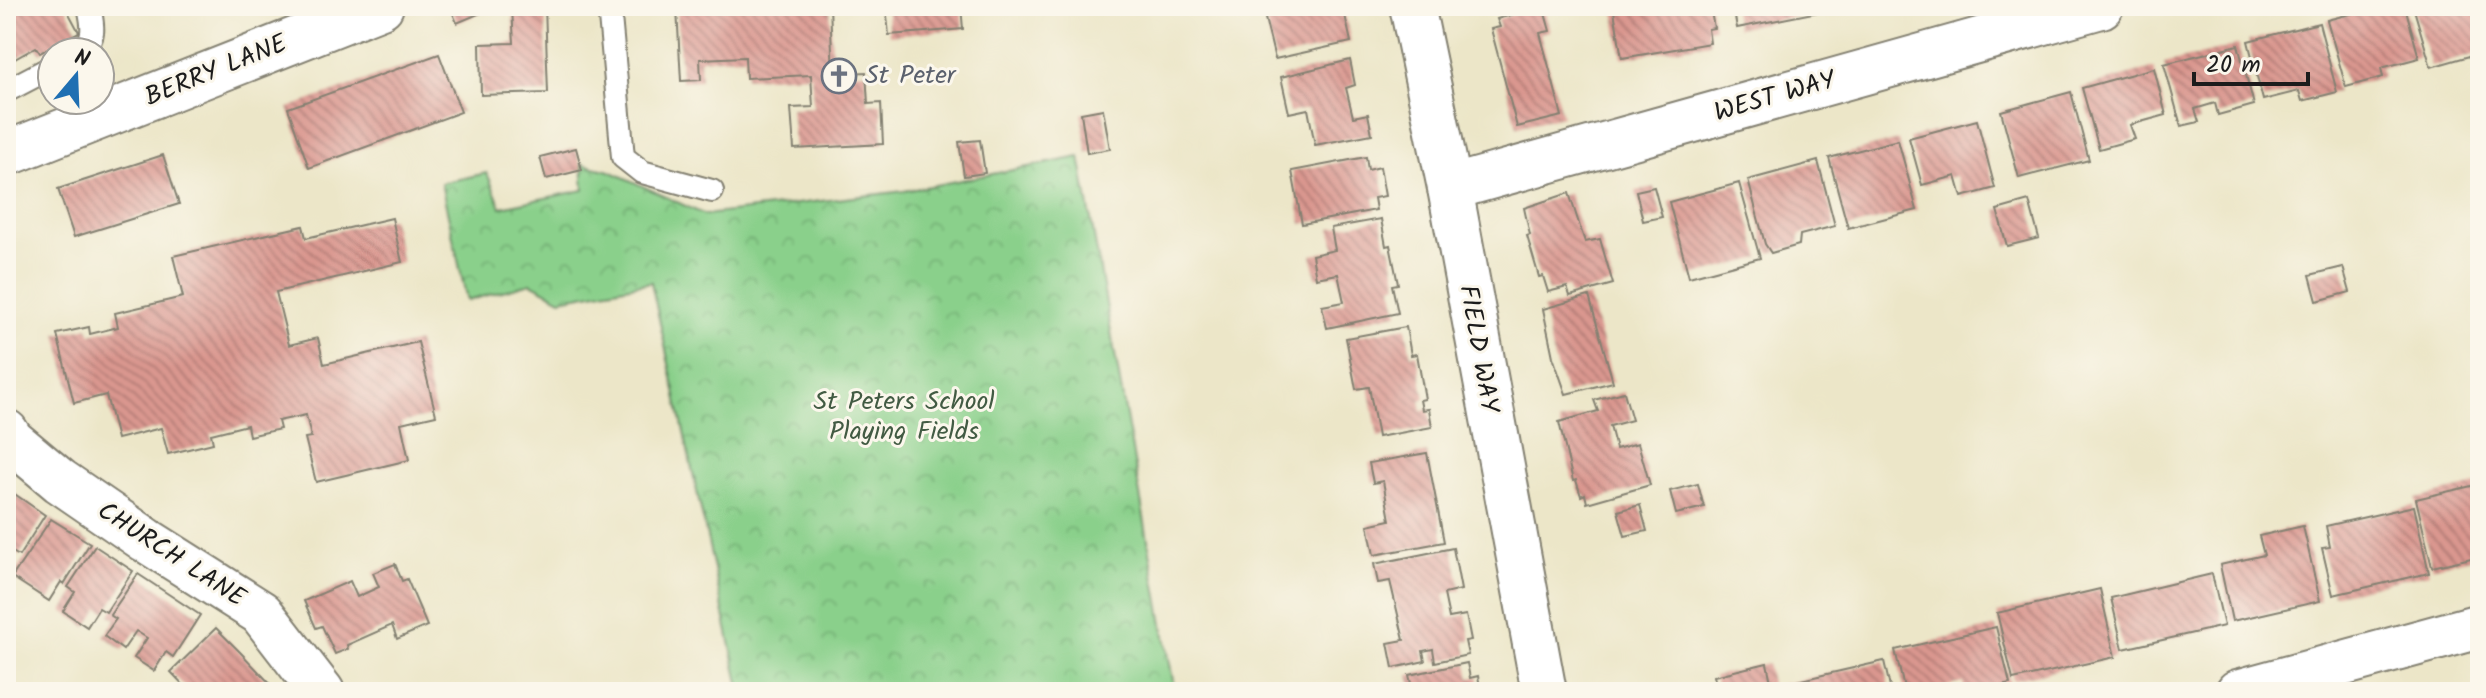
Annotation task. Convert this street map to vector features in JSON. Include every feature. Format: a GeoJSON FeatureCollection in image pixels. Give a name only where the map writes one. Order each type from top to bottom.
{"type":"FeatureCollection","features":[{"type":"Feature","properties":{"kind":"street","name":"FIELD WAY"},"geometry":{"type":"LineString","coordinates":[[1412,6],[1450,188],[1544,692]]}},
{"type":"Feature","properties":{"kind":"street","name":"WEST WAY"},"geometry":{"type":"LineString","coordinates":[[1450,188],[2101,6]]}},
{"type":"Feature","properties":{"kind":"street","name":"BERRY LANE"},"geometry":{"type":"LineString","coordinates":[[6,154],[357,10]]}},
{"type":"Feature","properties":{"kind":"street","name":"CHURCH LANE"},"geometry":{"type":"LineString","coordinates":[[6,432],[11,440],[60,481],[261,613],[322,692]]}},
{"type":"Feature","properties":{"kind":"street"},"geometry":{"type":"LineString","coordinates":[[2238,692],[2480,626]]}},
{"type":"Feature","properties":{"kind":"lane"},"geometry":{"type":"LineString","coordinates":[[89,6],[94,28],[92,36]]}},
{"type":"Feature","properties":{"kind":"lane"},"geometry":{"type":"LineString","coordinates":[[609,6],[623,157],[642,172],[712,191]]}},
{"type":"Feature","properties":{"kind":"lane"},"geometry":{"type":"LineString","coordinates":[[6,91],[36,75]]}},
{"type":"Feature","properties":{"kind":"green space","name":"St Peters School Playing Fields"},"geometry":{"type":"Polygon","coordinates":[[[1080,157],[1175,692],[741,692],[651,282],[561,299],[531,283],[467,301],[441,183],[487,173],[501,207],[584,190],[582,164],[610,171],[705,215],[904,191],[1080,157]]]}},
{"type":"Feature","properties":{"kind":"building"},"geometry":{"type":"Polygon","coordinates":[[[6,6],[65,6],[79,32],[72,36],[36,36],[36,47],[6,64],[6,6]]]}},
{"type":"Feature","properties":{"kind":"building"},"geometry":{"type":"Polygon","coordinates":[[[487,6],[488,10],[457,23],[451,9],[487,6]]]}},
{"type":"Feature","properties":{"kind":"building"},"geometry":{"type":"Polygon","coordinates":[[[545,6],[548,93],[481,95],[480,44],[514,43],[512,8],[545,6]]]}},
{"type":"Feature","properties":{"kind":"building","name":"St Peter"},"geometry":{"type":"Polygon","coordinates":[[[830,6],[833,74],[866,72],[868,104],[881,103],[883,144],[794,149],[791,108],[813,107],[811,75],[746,78],[745,57],[700,59],[701,80],[681,81],[677,9],[830,6]]]}},
{"type":"Feature","properties":{"kind":"building"},"geometry":{"type":"Polygon","coordinates":[[[886,6],[961,6],[963,29],[889,35],[886,6]]]}},
{"type":"Feature","properties":{"kind":"building"},"geometry":{"type":"Polygon","coordinates":[[[1262,6],[1343,6],[1351,42],[1275,59],[1262,6]]]}},
{"type":"Feature","properties":{"kind":"building"},"geometry":{"type":"Polygon","coordinates":[[[1543,6],[1550,31],[1540,33],[1562,116],[1517,127],[1491,29],[1500,27],[1497,19],[1543,6]]]}},
{"type":"Feature","properties":{"kind":"building"},"geometry":{"type":"Polygon","coordinates":[[[1644,6],[1710,6],[1714,28],[1708,29],[1710,43],[1622,58],[1614,11],[1644,6]]]}},
{"type":"Feature","properties":{"kind":"building"},"geometry":{"type":"Polygon","coordinates":[[[1733,6],[1822,6],[1823,11],[1737,28],[1733,6]]]}},
{"type":"Feature","properties":{"kind":"building"},"geometry":{"type":"Polygon","coordinates":[[[2381,6],[2405,6],[2419,58],[2381,68],[2383,77],[2346,87],[2327,20],[2381,6]]]}},
{"type":"Feature","properties":{"kind":"building"},"geometry":{"type":"Polygon","coordinates":[[[2413,6],[2480,6],[2480,53],[2431,67],[2413,6]]]}},
{"type":"Feature","properties":{"kind":"building"},"geometry":{"type":"Polygon","coordinates":[[[2319,23],[2337,92],[2302,101],[2299,91],[2263,100],[2248,41],[2319,23]]]}},
{"type":"Feature","properties":{"kind":"building"},"geometry":{"type":"Polygon","coordinates":[[[2238,45],[2254,105],[2218,115],[2215,103],[2195,109],[2199,122],[2181,126],[2164,64],[2238,45]]]}},
{"type":"Feature","properties":{"kind":"building"},"geometry":{"type":"Polygon","coordinates":[[[439,54],[461,112],[309,168],[288,108],[439,54]]]}},
{"type":"Feature","properties":{"kind":"building"},"geometry":{"type":"Polygon","coordinates":[[[1350,60],[1355,85],[1346,88],[1353,117],[1368,114],[1372,134],[1315,145],[1308,109],[1289,113],[1281,77],[1350,60]]]}},
{"type":"Feature","properties":{"kind":"building"},"geometry":{"type":"Polygon","coordinates":[[[2154,68],[2166,115],[2130,125],[2135,139],[2099,149],[2082,88],[2154,68]]]}},
{"type":"Feature","properties":{"kind":"building"},"geometry":{"type":"Polygon","coordinates":[[[2071,92],[2089,160],[2019,178],[2001,111],[2071,92]]]}},
{"type":"Feature","properties":{"kind":"building"},"geometry":{"type":"Polygon","coordinates":[[[1103,109],[1110,149],[1087,153],[1081,113],[1103,109]]]}},
{"type":"Feature","properties":{"kind":"building"},"geometry":{"type":"Polygon","coordinates":[[[1977,120],[1995,188],[1962,197],[1956,176],[1922,185],[1909,138],[1977,120]]]}},
{"type":"Feature","properties":{"kind":"building"},"geometry":{"type":"Polygon","coordinates":[[[980,140],[985,173],[964,176],[959,142],[980,140]]]}},
{"type":"Feature","properties":{"kind":"building"},"geometry":{"type":"Polygon","coordinates":[[[1898,140],[1917,210],[1848,228],[1829,158],[1898,140]]]}},
{"type":"Feature","properties":{"kind":"building"},"geometry":{"type":"Polygon","coordinates":[[[576,148],[582,170],[546,179],[540,157],[576,148]]]}},
{"type":"Feature","properties":{"kind":"building"},"geometry":{"type":"Polygon","coordinates":[[[163,155],[179,204],[74,237],[58,189],[163,155]]]}},
{"type":"Feature","properties":{"kind":"building"},"geometry":{"type":"Polygon","coordinates":[[[1366,157],[1368,170],[1380,167],[1385,196],[1374,198],[1376,210],[1302,224],[1292,171],[1366,157]]]}},
{"type":"Feature","properties":{"kind":"building"},"geometry":{"type":"Polygon","coordinates":[[[1818,161],[1835,226],[1800,235],[1799,245],[1771,253],[1765,244],[1748,180],[1818,161]]]}},
{"type":"Feature","properties":{"kind":"building"},"geometry":{"type":"Polygon","coordinates":[[[1739,183],[1760,258],[1689,277],[1669,202],[1739,183]]]}},
{"type":"Feature","properties":{"kind":"building"},"geometry":{"type":"Polygon","coordinates":[[[1654,187],[1662,217],[1643,221],[1636,191],[1654,187]]]}},
{"type":"Feature","properties":{"kind":"building"},"geometry":{"type":"Polygon","coordinates":[[[1569,193],[1585,242],[1600,239],[1613,284],[1570,296],[1567,287],[1548,292],[1543,276],[1539,277],[1527,236],[1530,235],[1524,208],[1569,193]]]}},
{"type":"Feature","properties":{"kind":"building"},"geometry":{"type":"Polygon","coordinates":[[[2029,201],[2039,238],[2007,246],[1997,210],[2029,201]]]}},
{"type":"Feature","properties":{"kind":"building"},"geometry":{"type":"Polygon","coordinates":[[[392,218],[402,262],[276,292],[289,345],[318,338],[324,364],[418,342],[436,415],[401,423],[409,460],[316,482],[305,438],[311,437],[306,415],[278,421],[280,429],[249,436],[247,425],[211,434],[213,443],[168,454],[161,428],[117,439],[106,395],[74,403],[57,334],[89,327],[90,334],[118,327],[115,313],[183,297],[173,256],[303,226],[306,238],[392,218]]]}},
{"type":"Feature","properties":{"kind":"building"},"geometry":{"type":"Polygon","coordinates":[[[1381,219],[1398,284],[1392,285],[1398,313],[1327,328],[1322,306],[1344,302],[1338,274],[1316,278],[1312,255],[1335,250],[1331,228],[1381,219]]]}},
{"type":"Feature","properties":{"kind":"building"},"geometry":{"type":"Polygon","coordinates":[[[2343,267],[2350,292],[2317,301],[2310,275],[2343,267]]]}},
{"type":"Feature","properties":{"kind":"building"},"geometry":{"type":"Polygon","coordinates":[[[1589,296],[1613,382],[1566,394],[1553,357],[1543,309],[1589,296]]]}},
{"type":"Feature","properties":{"kind":"building"},"geometry":{"type":"Polygon","coordinates":[[[1406,327],[1411,355],[1417,354],[1425,399],[1420,400],[1422,410],[1429,409],[1432,427],[1378,437],[1369,387],[1356,389],[1346,338],[1406,327]]]}},
{"type":"Feature","properties":{"kind":"building"},"geometry":{"type":"Polygon","coordinates":[[[1624,392],[1632,420],[1610,426],[1616,449],[1638,443],[1650,485],[1587,503],[1585,494],[1581,496],[1576,480],[1573,481],[1559,422],[1598,411],[1594,400],[1624,392]]]}},
{"type":"Feature","properties":{"kind":"building"},"geometry":{"type":"Polygon","coordinates":[[[1427,453],[1444,542],[1374,555],[1368,525],[1390,520],[1383,481],[1373,483],[1369,463],[1427,453]]]}},
{"type":"Feature","properties":{"kind":"building"},"geometry":{"type":"Polygon","coordinates":[[[1698,484],[1704,507],[1676,514],[1670,491],[1698,484]]]}},
{"type":"Feature","properties":{"kind":"building"},"geometry":{"type":"Polygon","coordinates":[[[2480,484],[2480,556],[2432,567],[2416,499],[2480,484]]]}},
{"type":"Feature","properties":{"kind":"building"},"geometry":{"type":"Polygon","coordinates":[[[6,488],[45,515],[19,556],[11,551],[6,558],[6,488]]]}},
{"type":"Feature","properties":{"kind":"building"},"geometry":{"type":"Polygon","coordinates":[[[1640,505],[1647,531],[1625,536],[1618,511],[1640,505]]]}},
{"type":"Feature","properties":{"kind":"building"},"geometry":{"type":"Polygon","coordinates":[[[2414,506],[2429,573],[2333,595],[2322,548],[2330,547],[2326,526],[2414,506]]]}},
{"type":"Feature","properties":{"kind":"building"},"geometry":{"type":"Polygon","coordinates":[[[51,519],[90,543],[64,584],[61,582],[49,601],[12,577],[51,519]]]}},
{"type":"Feature","properties":{"kind":"building"},"geometry":{"type":"Polygon","coordinates":[[[2303,526],[2320,601],[2232,621],[2220,565],[2264,555],[2259,536],[2303,526]]]}},
{"type":"Feature","properties":{"kind":"building"},"geometry":{"type":"Polygon","coordinates":[[[95,546],[133,571],[106,612],[99,608],[87,627],[63,611],[75,592],[68,587],[95,546]]]}},
{"type":"Feature","properties":{"kind":"building"},"geometry":{"type":"Polygon","coordinates":[[[1453,548],[1461,590],[1444,594],[1449,618],[1466,615],[1471,640],[1465,641],[1468,655],[1435,662],[1433,649],[1423,651],[1425,661],[1393,668],[1388,643],[1404,640],[1390,581],[1378,583],[1374,564],[1453,548]]]}},
{"type":"Feature","properties":{"kind":"building"},"geometry":{"type":"Polygon","coordinates":[[[395,564],[402,581],[407,579],[427,626],[397,639],[392,625],[347,645],[348,649],[335,654],[322,626],[316,628],[304,601],[350,581],[357,597],[379,587],[373,573],[395,564]]]}},
{"type":"Feature","properties":{"kind":"building"},"geometry":{"type":"Polygon","coordinates":[[[138,574],[200,615],[173,657],[166,652],[154,671],[134,658],[147,638],[136,631],[123,650],[104,636],[116,619],[110,615],[138,574]]]}},
{"type":"Feature","properties":{"kind":"building"},"geometry":{"type":"Polygon","coordinates":[[[2212,574],[2224,626],[2123,649],[2111,598],[2212,574]]]}},
{"type":"Feature","properties":{"kind":"building"},"geometry":{"type":"Polygon","coordinates":[[[2100,589],[2115,657],[2013,680],[1997,613],[2100,589]]]}},
{"type":"Feature","properties":{"kind":"building"},"geometry":{"type":"Polygon","coordinates":[[[1996,627],[2010,684],[1975,692],[1965,692],[1963,683],[1941,688],[1941,692],[1905,692],[1895,650],[1996,627]]]}},
{"type":"Feature","properties":{"kind":"building"},"geometry":{"type":"Polygon","coordinates":[[[216,628],[278,692],[190,692],[171,672],[216,628]]]}},
{"type":"Feature","properties":{"kind":"building"},"geometry":{"type":"Polygon","coordinates":[[[1884,661],[1891,692],[1780,692],[1779,685],[1884,661]]]}},
{"type":"Feature","properties":{"kind":"building"},"geometry":{"type":"Polygon","coordinates":[[[1467,663],[1470,678],[1478,676],[1481,692],[1413,692],[1409,675],[1467,663]]]}},
{"type":"Feature","properties":{"kind":"building"},"geometry":{"type":"Polygon","coordinates":[[[1767,663],[1773,692],[1718,692],[1714,676],[1767,663]]]}},
{"type":"Feature","properties":{"kind":"place","name":"St Peter"},"geometry":{"type":"Point","coordinates":[839,76]}}]}
